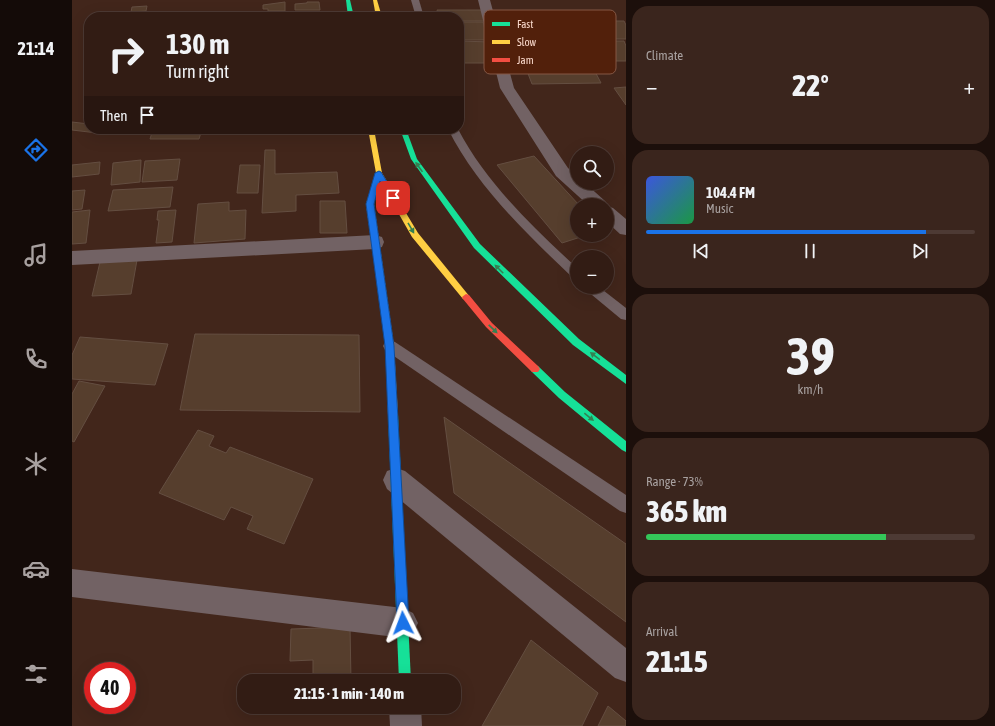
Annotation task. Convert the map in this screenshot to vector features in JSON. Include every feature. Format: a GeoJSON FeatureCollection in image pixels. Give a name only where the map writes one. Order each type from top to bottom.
{"type":"FeatureCollection","features":[{"type":"Feature","properties":{"kind":"street"},"geometry":{"type":"LineString","coordinates":[[348,0],[349,12]]}},
{"type":"Feature","properties":{"kind":"street"},"geometry":{"type":"LineString","coordinates":[[375,0],[378,12]]}},
{"type":"Feature","properties":{"kind":"street"},"geometry":{"type":"LineString","coordinates":[[484,0],[487,10]]}},
{"type":"Feature","properties":{"kind":"street"},"geometry":{"type":"LineString","coordinates":[[503,74],[507,88],[562,172],[591,198]]}},
{"type":"Feature","properties":{"kind":"street"},"geometry":{"type":"LineString","coordinates":[[372,134],[379,173],[415,235],[489,325],[562,395],[626,447]]}},
{"type":"Feature","properties":{"kind":"street"},"geometry":{"type":"LineString","coordinates":[[405,134],[414,159],[477,246],[576,342],[626,380]]}},
{"type":"Feature","properties":{"kind":"street"},"geometry":{"type":"LineString","coordinates":[[379,173],[370,204],[390,346],[405,674]]}},
{"type":"Feature","properties":{"kind":"street"},"geometry":{"type":"LineString","coordinates":[[614,219],[626,230]]}},
{"type":"Feature","properties":{"kind":"street"},"geometry":{"type":"LineString","coordinates":[[72,258],[375,242]]}},
{"type":"Feature","properties":{"kind":"street"},"geometry":{"type":"LineString","coordinates":[[396,480],[626,667]]}},
{"type":"Feature","properties":{"kind":"street"},"geometry":{"type":"LineString","coordinates":[[72,583],[403,623]]}},
{"type":"Feature","properties":{"kind":"street"},"geometry":{"type":"LineString","coordinates":[[405,714],[406,726]]}},
{"type":"Feature","properties":{"kind":"lane"},"geometry":{"type":"LineString","coordinates":[[415,0],[419,12]]}},
{"type":"Feature","properties":{"kind":"lane"},"geometry":{"type":"LineString","coordinates":[[455,134],[461,146],[502,199],[538,239],[570,269]]}},
{"type":"Feature","properties":{"kind":"lane"},"geometry":{"type":"LineString","coordinates":[[599,294],[626,315]]}},
{"type":"Feature","properties":{"kind":"lane"},"geometry":{"type":"LineString","coordinates":[[390,346],[626,505]]}},
{"type":"Feature","properties":{"kind":"building"},"geometry":{"type":"Polygon","coordinates":[[[285,2],[285,11],[268,11],[268,9],[263,9],[263,5],[285,2]]]}},
{"type":"Feature","properties":{"kind":"building"},"geometry":{"type":"Polygon","coordinates":[[[319,2],[320,10],[295,10],[295,4],[319,2]]]}},
{"type":"Feature","properties":{"kind":"building"},"geometry":{"type":"Polygon","coordinates":[[[147,6],[146,11],[131,12],[132,7],[147,6]]]}},
{"type":"Feature","properties":{"kind":"building"},"geometry":{"type":"Polygon","coordinates":[[[437,10],[482,10],[484,21],[464,21],[464,12],[438,12],[437,10]]]}},
{"type":"Feature","properties":{"kind":"building"},"geometry":{"type":"Polygon","coordinates":[[[616,21],[624,21],[626,25],[626,39],[616,39],[616,21]]]}},
{"type":"Feature","properties":{"kind":"building"},"geometry":{"type":"Polygon","coordinates":[[[464,22],[483,22],[484,40],[464,40],[464,22]]]}},
{"type":"Feature","properties":{"kind":"building"},"geometry":{"type":"Polygon","coordinates":[[[464,41],[484,42],[484,63],[464,63],[464,41]]]}},
{"type":"Feature","properties":{"kind":"building"},"geometry":{"type":"Polygon","coordinates":[[[616,41],[624,41],[626,46],[626,61],[616,61],[616,41]]]}},
{"type":"Feature","properties":{"kind":"building"},"geometry":{"type":"Polygon","coordinates":[[[528,74],[596,74],[601,83],[532,84],[528,74]]]}},
{"type":"Feature","properties":{"kind":"building"},"geometry":{"type":"Polygon","coordinates":[[[626,87],[626,105],[614,88],[626,87]]]}},
{"type":"Feature","properties":{"kind":"building"},"geometry":{"type":"Polygon","coordinates":[[[72,122],[84,123],[84,131],[72,130],[72,122]]]}},
{"type":"Feature","properties":{"kind":"building"},"geometry":{"type":"Polygon","coordinates":[[[152,134],[200,134],[199,139],[150,139],[152,134]]]}},
{"type":"Feature","properties":{"kind":"building"},"geometry":{"type":"Polygon","coordinates":[[[265,150],[275,150],[275,174],[337,172],[339,193],[296,195],[296,211],[262,213],[265,150]]]}},
{"type":"Feature","properties":{"kind":"building"},"geometry":{"type":"Polygon","coordinates":[[[534,156],[573,198],[570,198],[570,240],[562,243],[497,165],[534,156]]]}},
{"type":"Feature","properties":{"kind":"building"},"geometry":{"type":"Polygon","coordinates":[[[180,159],[177,180],[142,182],[145,161],[180,159]]]}},
{"type":"Feature","properties":{"kind":"building"},"geometry":{"type":"Polygon","coordinates":[[[141,160],[140,182],[111,185],[113,163],[141,160]]]}},
{"type":"Feature","properties":{"kind":"building"},"geometry":{"type":"Polygon","coordinates":[[[100,162],[99,174],[72,177],[72,165],[100,162]]]}},
{"type":"Feature","properties":{"kind":"building"},"geometry":{"type":"Polygon","coordinates":[[[240,165],[260,165],[258,193],[237,193],[240,165]]]}},
{"type":"Feature","properties":{"kind":"building"},"geometry":{"type":"Polygon","coordinates":[[[173,187],[170,207],[108,211],[113,190],[173,187]]]}},
{"type":"Feature","properties":{"kind":"building"},"geometry":{"type":"Polygon","coordinates":[[[85,190],[82,209],[72,210],[72,191],[85,190]]]}},
{"type":"Feature","properties":{"kind":"building"},"geometry":{"type":"Polygon","coordinates":[[[320,201],[345,201],[347,233],[320,233],[320,201]]]}},
{"type":"Feature","properties":{"kind":"building"},"geometry":{"type":"Polygon","coordinates":[[[229,202],[229,211],[246,210],[245,239],[194,243],[198,204],[229,202]]]}},
{"type":"Feature","properties":{"kind":"building"},"geometry":{"type":"Polygon","coordinates":[[[90,210],[86,243],[72,244],[72,212],[90,210]]]}},
{"type":"Feature","properties":{"kind":"building"},"geometry":{"type":"Polygon","coordinates":[[[176,210],[172,242],[156,243],[159,220],[157,220],[158,211],[176,210]]]}},
{"type":"Feature","properties":{"kind":"building"},"geometry":{"type":"Polygon","coordinates":[[[137,260],[131,294],[92,296],[100,262],[137,260]]]}},
{"type":"Feature","properties":{"kind":"building"},"geometry":{"type":"Polygon","coordinates":[[[195,334],[359,335],[360,412],[180,410],[195,334]]]}},
{"type":"Feature","properties":{"kind":"building"},"geometry":{"type":"Polygon","coordinates":[[[80,337],[168,344],[155,385],[72,379],[72,355],[80,337]]]}},
{"type":"Feature","properties":{"kind":"building"},"geometry":{"type":"Polygon","coordinates":[[[79,381],[105,386],[74,442],[72,441],[72,394],[79,381]]]}},
{"type":"Feature","properties":{"kind":"building"},"geometry":{"type":"Polygon","coordinates":[[[444,417],[626,544],[626,622],[454,493],[444,417]]]}},
{"type":"Feature","properties":{"kind":"building"},"geometry":{"type":"Polygon","coordinates":[[[198,430],[214,436],[209,446],[226,453],[230,447],[313,479],[284,544],[247,529],[253,516],[231,507],[224,520],[159,493],[198,430]]]}},
{"type":"Feature","properties":{"kind":"building"},"geometry":{"type":"Polygon","coordinates":[[[350,627],[351,674],[313,674],[313,660],[290,661],[291,629],[350,627]]]}},
{"type":"Feature","properties":{"kind":"building"},"geometry":{"type":"Polygon","coordinates":[[[531,640],[598,693],[582,726],[482,726],[531,640]]]}},
{"type":"Feature","properties":{"kind":"building"},"geometry":{"type":"Polygon","coordinates":[[[608,706],[626,721],[626,726],[598,726],[608,706]]]}},
{"type":"Feature","properties":{"kind":"traffic: fast"},"geometry":{"type":"LineString","coordinates":[[348,0],[350,12]]}},
{"type":"Feature","properties":{"kind":"traffic: fast"},"geometry":{"type":"LineString","coordinates":[[405,134],[414,159],[477,246],[576,342],[626,380]]}},
{"type":"Feature","properties":{"kind":"traffic: fast"},"geometry":{"type":"LineString","coordinates":[[535,369],[562,395],[626,447]]}},
{"type":"Feature","properties":{"kind":"traffic: fast"},"geometry":{"type":"LineString","coordinates":[[393,415],[405,674]]}},
{"type":"Feature","properties":{"kind":"traffic: slow"},"geometry":{"type":"LineString","coordinates":[[375,0],[378,12]]}},
{"type":"Feature","properties":{"kind":"traffic: slow"},"geometry":{"type":"LineString","coordinates":[[372,134],[379,173],[415,235],[466,297]]}},
{"type":"Feature","properties":{"kind":"traffic: slow"},"geometry":{"type":"LineString","coordinates":[[379,173],[370,204],[390,346],[393,415]]}},
{"type":"Feature","properties":{"kind":"traffic: jam"},"geometry":{"type":"LineString","coordinates":[[466,297],[489,325],[535,369]]}},
{"type":"Feature","properties":{"kind":"route"},"geometry":{"type":"LineString","coordinates":[[393,198],[379,173],[370,204],[390,346],[403,623]]}}]}
